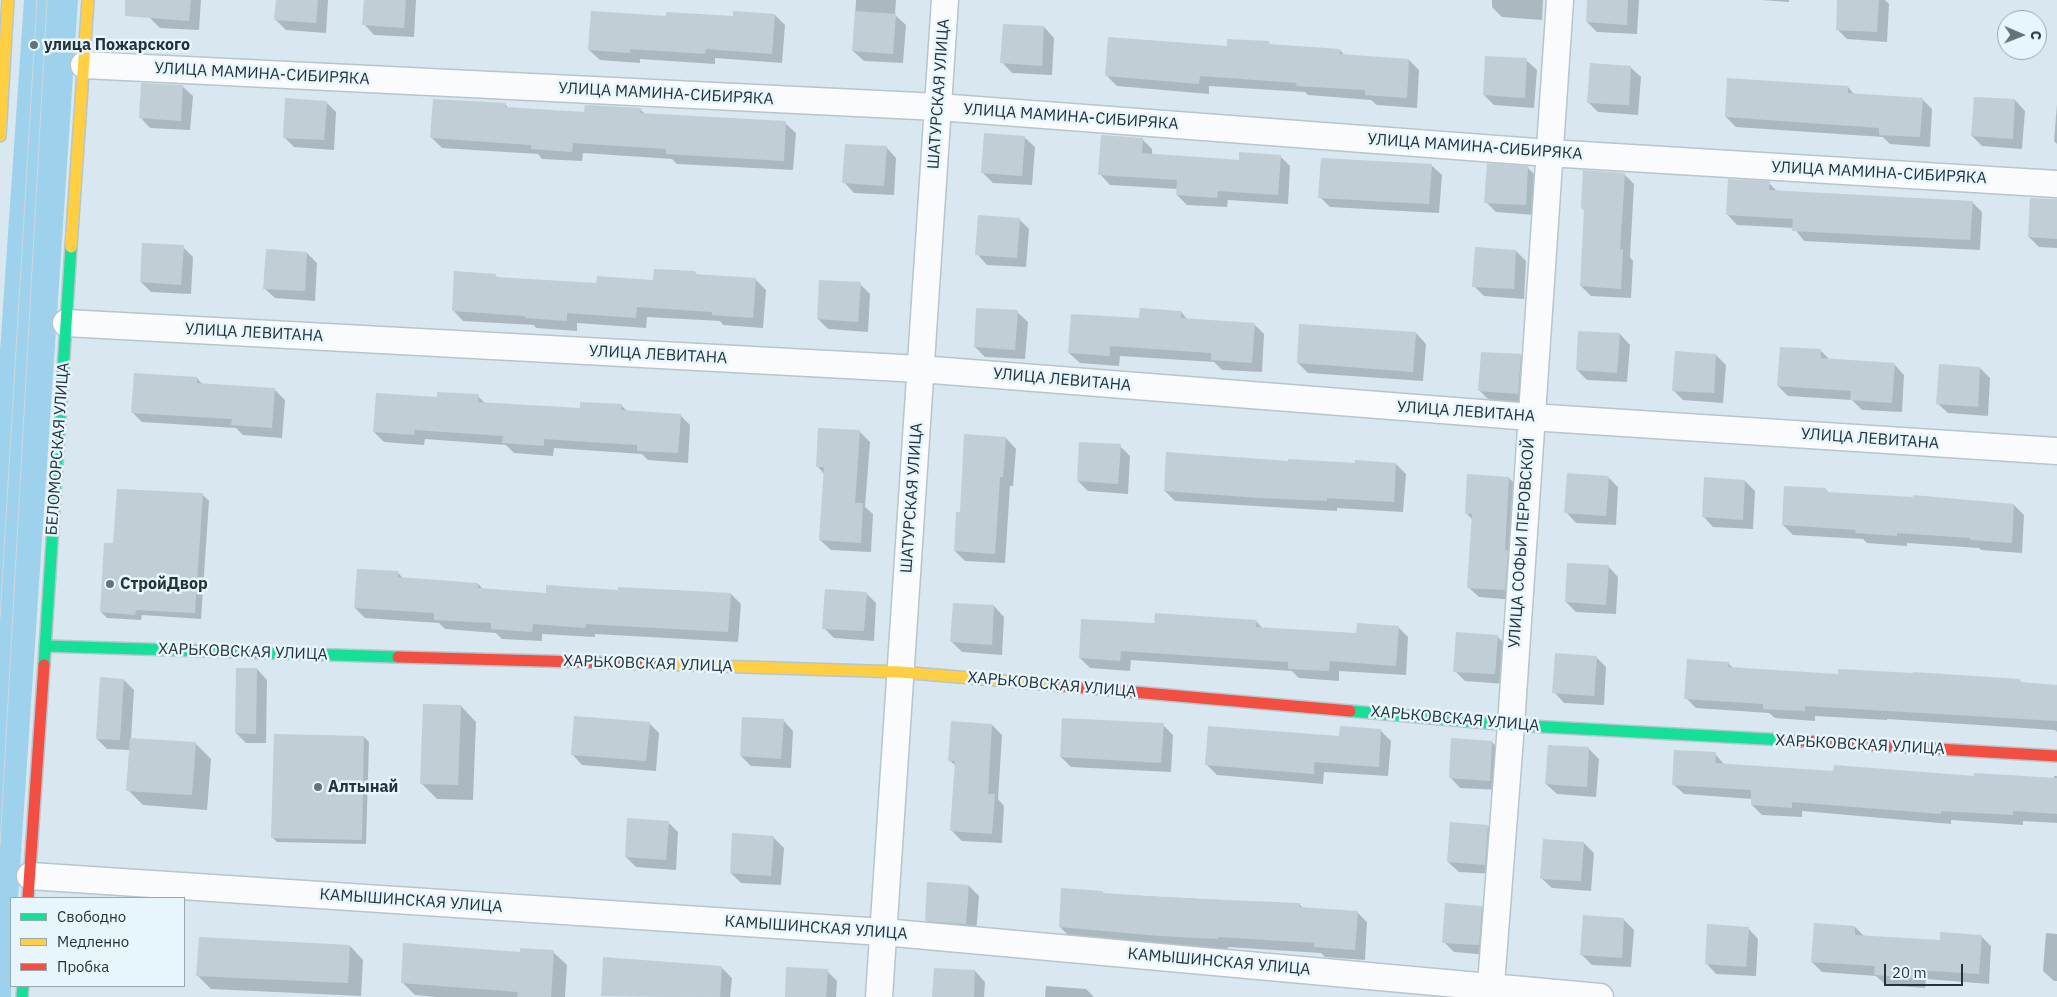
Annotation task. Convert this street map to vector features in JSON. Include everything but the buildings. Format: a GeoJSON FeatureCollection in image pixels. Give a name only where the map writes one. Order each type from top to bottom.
{"type":"FeatureCollection","features":[{"type":"Feature","properties":{"kind":"street"},"geometry":{"type":"LineString","coordinates":[[0,136],[8,0]]}},
{"type":"Feature","properties":{"kind":"street","name":"БЕЛОМОРСКАЯ УЛИЦА"},"geometry":{"type":"LineString","coordinates":[[29,887],[88,0]]}},
{"type":"Feature","properties":{"kind":"street","name":"ШАТУРСКАЯ УЛИЦА"},"geometry":{"type":"LineString","coordinates":[[879,997],[945,0]]}},
{"type":"Feature","properties":{"kind":"street","name":"УЛИЦА СОФЬИ ПЕРОВСКОЙ"},"geometry":{"type":"LineString","coordinates":[[1490,992],[1560,0]]}},
{"type":"Feature","properties":{"kind":"street","name":"УЛИЦА МАМИНА-СИБИРЯКА"},"geometry":{"type":"LineString","coordinates":[[84,65],[938,107],[1549,153],[2057,184]]}},
{"type":"Feature","properties":{"kind":"street","name":"УЛИЦА ЛЕВИТАНА"},"geometry":{"type":"LineString","coordinates":[[66,323],[920,369],[1531,417],[2057,450]]}},
{"type":"Feature","properties":{"kind":"street","name":"ХАРЬКОВСКАЯ УЛИЦА"},"geometry":{"type":"LineString","coordinates":[[45,646],[900,672],[1510,724],[2057,756]]}},
{"type":"Feature","properties":{"kind":"street","name":"КАМЫШИНСКАЯ УЛИЦА"},"geometry":{"type":"LineString","coordinates":[[29,887],[883,932],[1490,992],[1600,997]]}},
{"type":"Feature","properties":{"kind":"shaded area"},"geometry":{"type":"Polygon","coordinates":[[[24,0],[78,0],[18,897],[10,897],[11,997],[0,997],[0,351],[24,0]]]}},
{"type":"Feature","properties":{"kind":"tram line"},"geometry":{"type":"LineString","coordinates":[[0,618],[37,0]]}},
{"type":"Feature","properties":{"kind":"tram line"},"geometry":{"type":"LineString","coordinates":[[0,846],[47,0]]}},
{"type":"Feature","properties":{"kind":"traffic: fast"},"geometry":{"type":"LineString","coordinates":[[44,665],[71,247]]}},
{"type":"Feature","properties":{"kind":"traffic: fast"},"geometry":{"type":"LineString","coordinates":[[45,646],[398,657]]}},
{"type":"Feature","properties":{"kind":"traffic: fast"},"geometry":{"type":"LineString","coordinates":[[1350,711],[1511,725],[1784,740]]}},
{"type":"Feature","properties":{"kind":"traffic: fast"},"geometry":{"type":"LineString","coordinates":[[22,997],[23,987]]}},
{"type":"Feature","properties":{"kind":"traffic: slow"},"geometry":{"type":"LineString","coordinates":[[0,136],[8,0]]}},
{"type":"Feature","properties":{"kind":"traffic: slow"},"geometry":{"type":"LineString","coordinates":[[71,247],[88,0]]}},
{"type":"Feature","properties":{"kind":"traffic: slow"},"geometry":{"type":"LineString","coordinates":[[653,664],[900,672],[1053,685]]}},
{"type":"Feature","properties":{"kind":"traffic: jam"},"geometry":{"type":"LineString","coordinates":[[398,657],[653,664]]}},
{"type":"Feature","properties":{"kind":"traffic: jam"},"geometry":{"type":"LineString","coordinates":[[28,897],[44,665]]}},
{"type":"Feature","properties":{"kind":"traffic: jam"},"geometry":{"type":"LineString","coordinates":[[1053,685],[1350,711]]}},
{"type":"Feature","properties":{"kind":"traffic: jam"},"geometry":{"type":"LineString","coordinates":[[1784,740],[2057,756]]}},
{"type":"Feature","properties":{"kind":"place","name":"улица Пожарского"},"geometry":{"type":"Point","coordinates":[34,45]}},
{"type":"Feature","properties":{"kind":"place","name":"СтройДвор"},"geometry":{"type":"Point","coordinates":[110,584]}},
{"type":"Feature","properties":{"kind":"place","name":"Алтынай"},"geometry":{"type":"Point","coordinates":[318,787]}}]}
